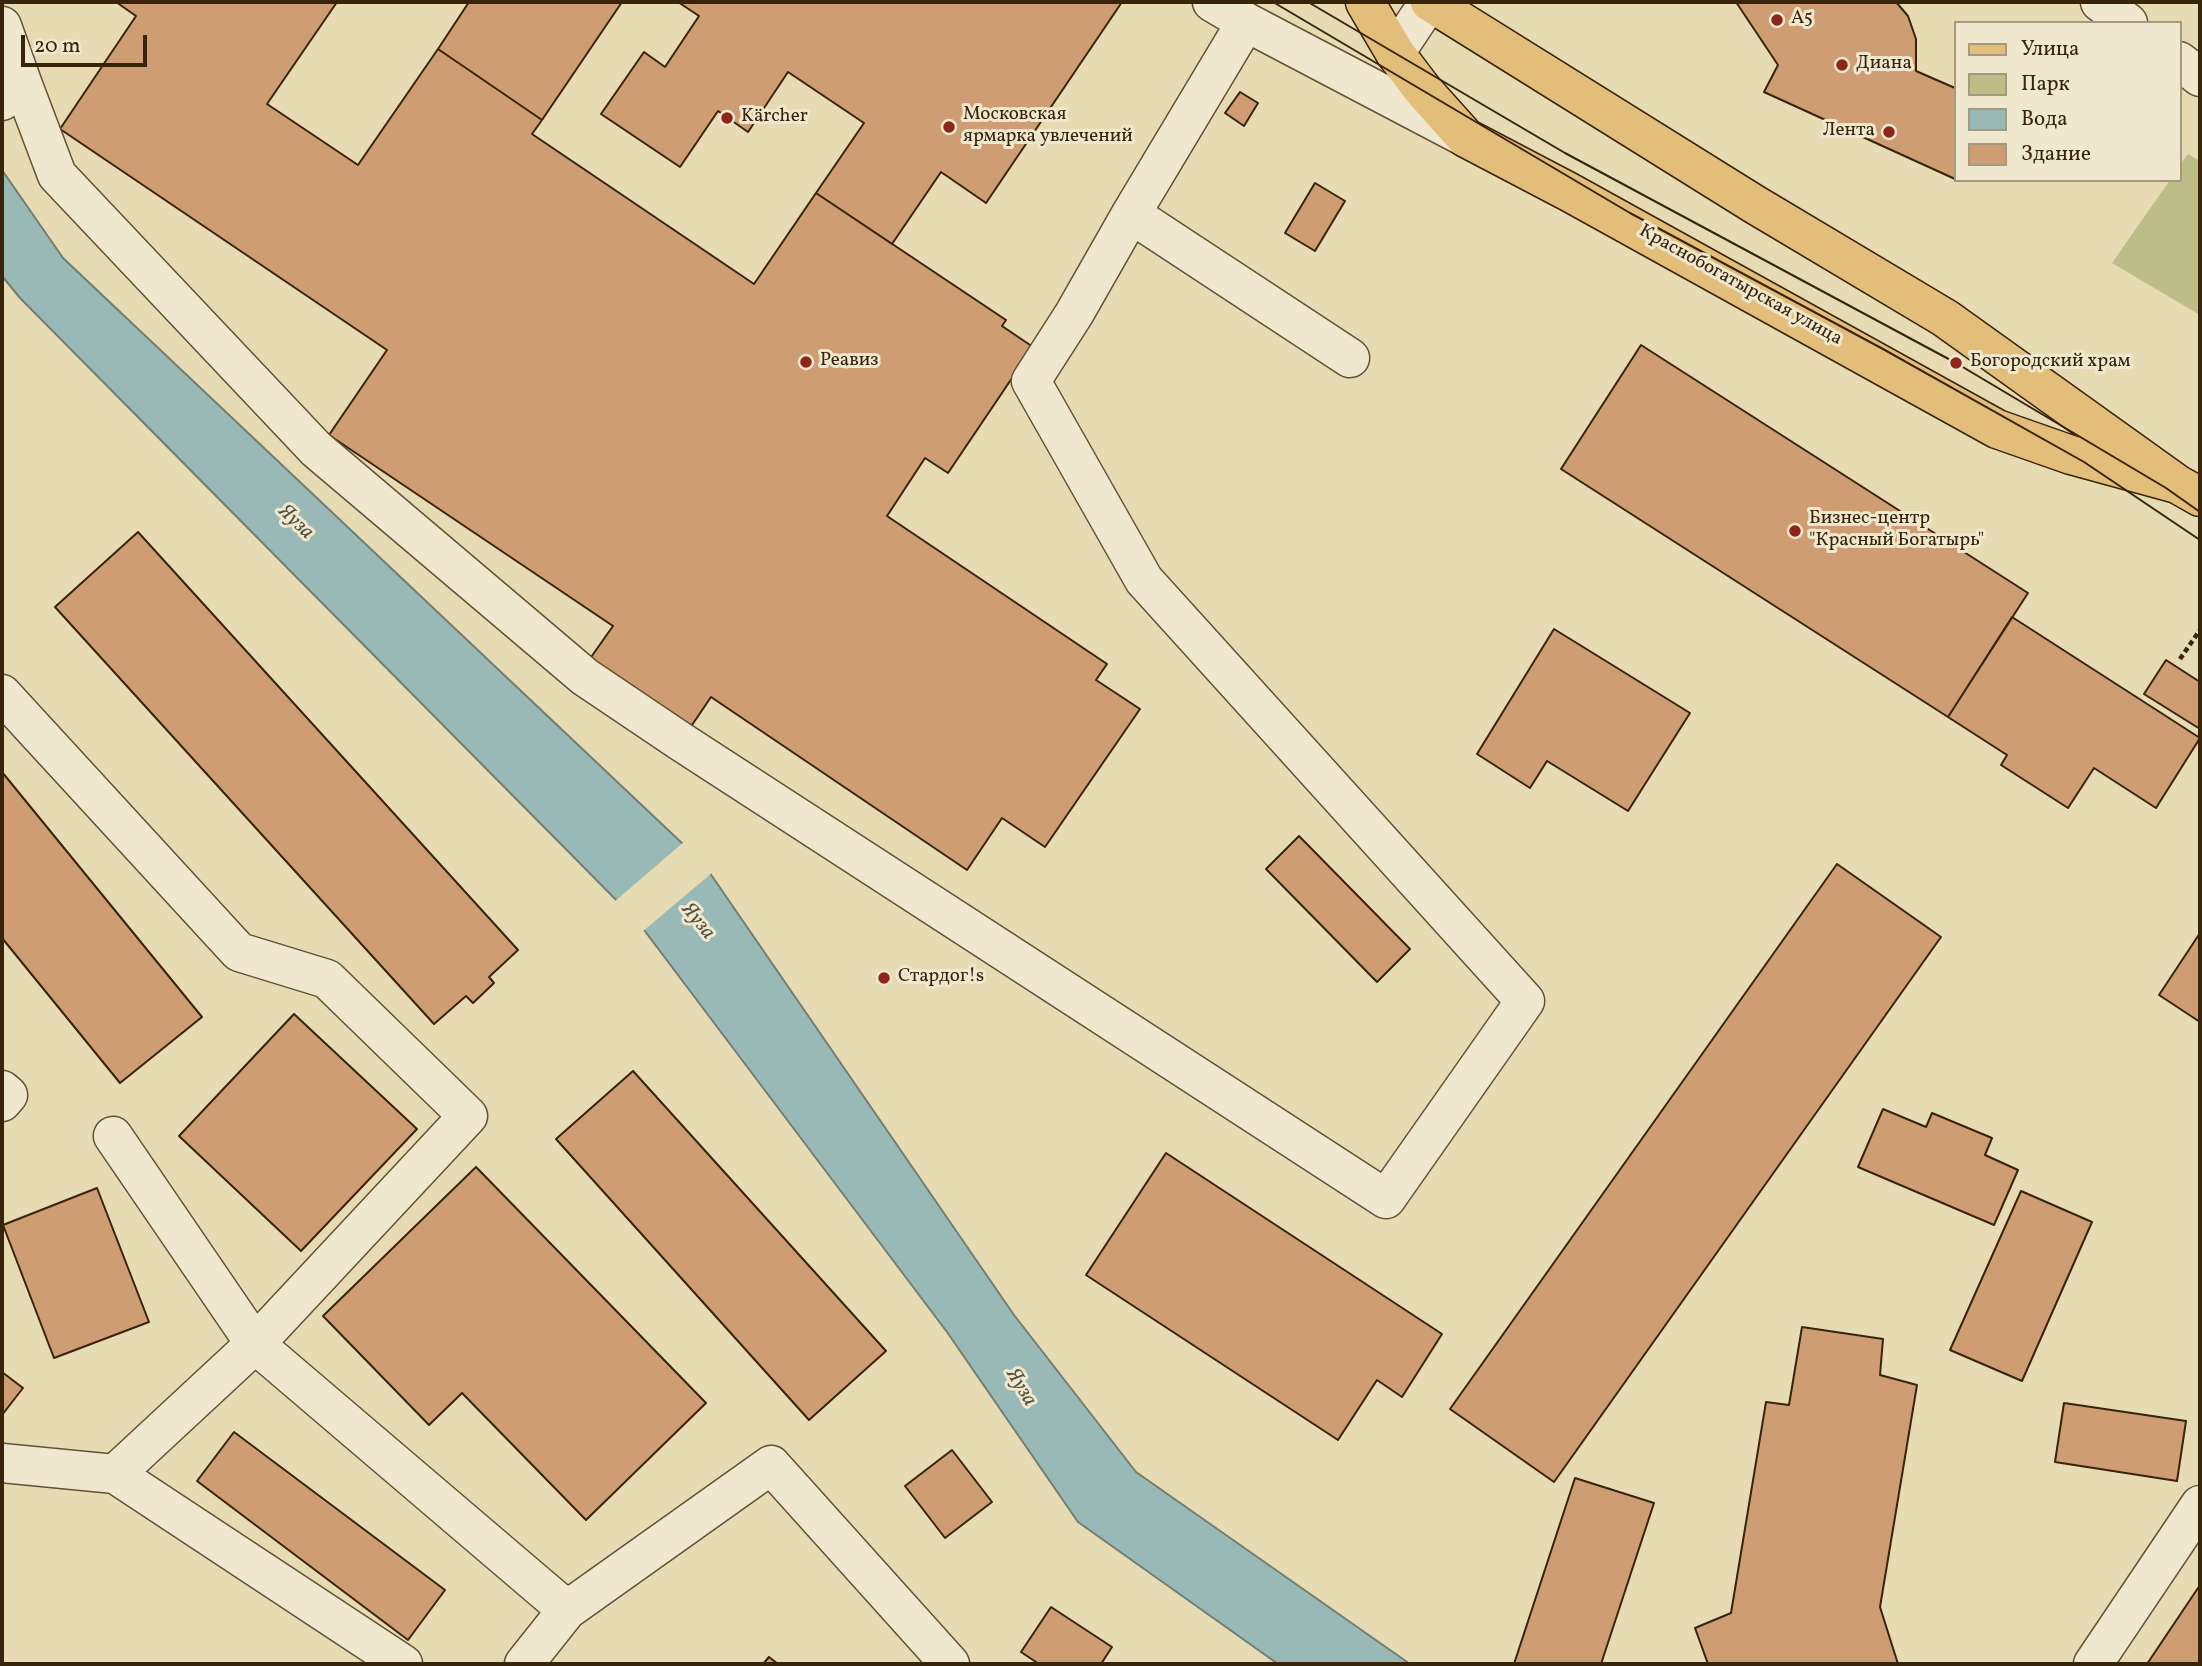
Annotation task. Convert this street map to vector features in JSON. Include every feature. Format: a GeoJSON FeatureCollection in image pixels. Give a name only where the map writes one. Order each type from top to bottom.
{"type":"FeatureCollection","features":[{"type":"Feature","properties":{"kind":"main road","name":"Краснобогатырская улица"},"geometry":{"type":"LineString","coordinates":[[1365,2],[1395,53],[1423,90],[1466,138],[1569,192],[1997,429],[2084,459],[2188,490]]}},
{"type":"Feature","properties":{"kind":"main road","name":"Краснобогатырская улица"},"geometry":{"type":"LineString","coordinates":[[1430,2],[1754,204],[1945,318],[2188,490]]}},
{"type":"Feature","properties":{"kind":"street"},"geometry":{"type":"LineString","coordinates":[[1212,2],[1466,138]]}},
{"type":"Feature","properties":{"kind":"street"},"geometry":{"type":"LineString","coordinates":[[1395,53],[1430,2]]}},
{"type":"Feature","properties":{"kind":"street"},"geometry":{"type":"LineString","coordinates":[[2100,2],[2125,21]]}},
{"type":"Feature","properties":{"kind":"street"},"geometry":{"type":"LineString","coordinates":[[2,26],[9,96],[57,175],[306,439],[585,677],[1386,1199],[1525,1001],[1144,580],[1031,381],[1074,314],[1246,22]]}},
{"type":"Feature","properties":{"kind":"street"},"geometry":{"type":"LineString","coordinates":[[2181,63],[2200,77]]}},
{"type":"Feature","properties":{"kind":"street"},"geometry":{"type":"LineString","coordinates":[[1131,214],[1350,358]]}},
{"type":"Feature","properties":{"kind":"street"},"geometry":{"type":"LineString","coordinates":[[2,694],[239,952],[327,979],[468,1116],[255,1344],[115,1474]]}},
{"type":"Feature","properties":{"kind":"street"},"geometry":{"type":"LineString","coordinates":[[2,1090],[8,1095],[2,1101]]}},
{"type":"Feature","properties":{"kind":"street"},"geometry":{"type":"LineString","coordinates":[[113,1136],[255,1344],[568,1610]]}},
{"type":"Feature","properties":{"kind":"street"},"geometry":{"type":"LineString","coordinates":[[2,1463],[115,1474],[403,1664]]}},
{"type":"Feature","properties":{"kind":"street"},"geometry":{"type":"LineString","coordinates":[[524,1664],[568,1610],[771,1465],[950,1664]]}},
{"type":"Feature","properties":{"kind":"street"},"geometry":{"type":"LineString","coordinates":[[2093,1664],[2200,1505]]}},
{"type":"Feature","properties":{"kind":"path"},"geometry":{"type":"LineString","coordinates":[[2179,659],[2200,629]]}},
{"type":"Feature","properties":{"kind":"green space"},"geometry":{"type":"Polygon","coordinates":[[[2188,154],[2200,161],[2200,315],[2112,263],[2169,182],[2181,182],[2181,163],[2188,154]]]}},
{"type":"Feature","properties":{"kind":"water","name":"Яуза"},"geometry":{"type":"Polygon","coordinates":[[[2,170],[63,258],[703,863],[1014,1315],[1136,1472],[1410,1664],[1278,1664],[1078,1522],[947,1332],[638,922],[20,298],[2,276],[2,170]]]}},
{"type":"Feature","properties":{"kind":"pier"},"geometry":{"type":"Polygon","coordinates":[[[685,841],[706,861],[713,872],[642,932],[614,902],[685,841]]]}},
{"type":"Feature","properties":{"kind":"building"},"geometry":{"type":"Polygon","coordinates":[[[116,2],[337,2],[267,104],[358,165],[438,49],[542,120],[532,134],[754,284],[816,193],[1006,320],[1002,326],[1033,347],[948,473],[925,458],[887,516],[1107,664],[1096,680],[1140,709],[1045,847],[1002,818],[967,870],[711,697],[690,728],[589,660],[613,626],[329,435],[387,350],[60,129],[136,16],[116,2]]]}},
{"type":"Feature","properties":{"kind":"building"},"geometry":{"type":"Polygon","coordinates":[[[469,2],[622,2],[542,120],[438,49],[469,2]]]}},
{"type":"Feature","properties":{"kind":"building","name":"Московская ярмарка увлечений"},"geometry":{"type":"Polygon","coordinates":[[[678,2],[1122,2],[986,203],[941,172],[892,244],[816,193],[864,123],[788,72],[748,132],[718,111],[680,167],[601,114],[644,52],[665,67],[699,16],[678,2]]]}},
{"type":"Feature","properties":{"kind":"building"},"geometry":{"type":"Polygon","coordinates":[[[1736,2],[1896,2],[1908,16],[1916,39],[1916,71],[1954,88],[1954,179],[1764,92],[1778,65],[1736,2]]]}},
{"type":"Feature","properties":{"kind":"building"},"geometry":{"type":"Polygon","coordinates":[[[1240,92],[1258,103],[1244,126],[1225,113],[1240,92]]]}},
{"type":"Feature","properties":{"kind":"building"},"geometry":{"type":"Polygon","coordinates":[[[1315,183],[1345,201],[1315,251],[1285,233],[1315,183]]]}},
{"type":"Feature","properties":{"kind":"building","name":"Бизнес-центр \"Красный Богатырь\""},"geometry":{"type":"Polygon","coordinates":[[[1641,345],[2028,593],[1948,717],[1561,469],[1641,345]]]}},
{"type":"Feature","properties":{"kind":"building"},"geometry":{"type":"Polygon","coordinates":[[[138,532],[518,950],[489,977],[494,983],[473,1003],[466,996],[434,1024],[55,607],[138,532]]]}},
{"type":"Feature","properties":{"kind":"building"},"geometry":{"type":"Polygon","coordinates":[[[2012,617],[2200,738],[2156,808],[2094,768],[2068,808],[2001,765],[2007,755],[1948,717],[2012,617]]]}},
{"type":"Feature","properties":{"kind":"building"},"geometry":{"type":"Polygon","coordinates":[[[1554,629],[1690,713],[1628,811],[1547,761],[1530,788],[1477,754],[1554,629]]]}},
{"type":"Feature","properties":{"kind":"building"},"geometry":{"type":"Polygon","coordinates":[[[2166,660],[2200,682],[2200,729],[2144,694],[2166,660]]]}},
{"type":"Feature","properties":{"kind":"building"},"geometry":{"type":"Polygon","coordinates":[[[2,772],[202,1017],[120,1083],[2,938],[2,772]]]}},
{"type":"Feature","properties":{"kind":"building"},"geometry":{"type":"Polygon","coordinates":[[[1299,836],[1410,949],[1377,982],[1266,869],[1299,836]]]}},
{"type":"Feature","properties":{"kind":"building"},"geometry":{"type":"Polygon","coordinates":[[[1837,864],[1941,937],[1554,1482],[1450,1409],[1837,864]]]}},
{"type":"Feature","properties":{"kind":"building"},"geometry":{"type":"Polygon","coordinates":[[[2200,933],[2200,1022],[2159,995],[2200,933]]]}},
{"type":"Feature","properties":{"kind":"building"},"geometry":{"type":"Polygon","coordinates":[[[294,1014],[417,1129],[301,1251],[179,1136],[294,1014]]]}},
{"type":"Feature","properties":{"kind":"building"},"geometry":{"type":"Polygon","coordinates":[[[633,1071],[886,1351],[809,1420],[556,1139],[633,1071]]]}},
{"type":"Feature","properties":{"kind":"building"},"geometry":{"type":"Polygon","coordinates":[[[1883,1109],[1926,1127],[1932,1113],[1992,1138],[1985,1155],[2018,1170],[1994,1225],[1858,1167],[1883,1109]]]}},
{"type":"Feature","properties":{"kind":"building"},"geometry":{"type":"Polygon","coordinates":[[[1166,1153],[1442,1334],[1402,1397],[1377,1380],[1338,1440],[1086,1275],[1166,1153]]]}},
{"type":"Feature","properties":{"kind":"building"},"geometry":{"type":"Polygon","coordinates":[[[476,1167],[706,1403],[586,1520],[462,1393],[429,1425],[323,1316],[476,1167]]]}},
{"type":"Feature","properties":{"kind":"building"},"geometry":{"type":"Polygon","coordinates":[[[97,1188],[149,1322],[54,1358],[3,1225],[97,1188]]]}},
{"type":"Feature","properties":{"kind":"building"},"geometry":{"type":"Polygon","coordinates":[[[2021,1191],[2092,1222],[2022,1381],[1950,1350],[2021,1191]]]}},
{"type":"Feature","properties":{"kind":"building"},"geometry":{"type":"Polygon","coordinates":[[[1802,1327],[1883,1339],[1880,1375],[1917,1385],[1880,1607],[1898,1664],[1708,1664],[1695,1628],[1731,1613],[1766,1402],[1789,1405],[1802,1327]]]}},
{"type":"Feature","properties":{"kind":"building"},"geometry":{"type":"Polygon","coordinates":[[[2,1372],[23,1388],[2,1415],[2,1372]]]}},
{"type":"Feature","properties":{"kind":"building"},"geometry":{"type":"Polygon","coordinates":[[[2064,1403],[2186,1421],[2177,1481],[2055,1462],[2064,1403]]]}},
{"type":"Feature","properties":{"kind":"building"},"geometry":{"type":"Polygon","coordinates":[[[234,1432],[445,1590],[408,1640],[197,1481],[234,1432]]]}},
{"type":"Feature","properties":{"kind":"building"},"geometry":{"type":"Polygon","coordinates":[[[952,1450],[992,1502],[945,1538],[905,1486],[952,1450]]]}},
{"type":"Feature","properties":{"kind":"building"},"geometry":{"type":"Polygon","coordinates":[[[1575,1478],[1654,1503],[1601,1664],[1514,1664],[1575,1478]]]}},
{"type":"Feature","properties":{"kind":"building"},"geometry":{"type":"Polygon","coordinates":[[[2200,1585],[2200,1664],[2147,1664],[2200,1585]]]}},
{"type":"Feature","properties":{"kind":"building"},"geometry":{"type":"Polygon","coordinates":[[[1051,1607],[1112,1647],[1101,1664],[1039,1664],[1021,1652],[1051,1607]]]}},
{"type":"Feature","properties":{"kind":"building"},"geometry":{"type":"Polygon","coordinates":[[[769,1657],[778,1664],[763,1664],[769,1657]]]}},
{"type":"Feature","properties":{"kind":"tram line"},"geometry":{"type":"LineString","coordinates":[[1273,2],[1630,213],[1883,349],[2084,462],[2200,540]]}},
{"type":"Feature","properties":{"kind":"tram line"},"geometry":{"type":"LineString","coordinates":[[1308,2],[1565,153],[1956,363],[2166,488],[2200,512]]}},
{"type":"Feature","properties":{"kind":"place","name":"А5"},"geometry":{"type":"Point","coordinates":[1777,20]}},
{"type":"Feature","properties":{"kind":"place","name":"Диана"},"geometry":{"type":"Point","coordinates":[1842,65]}},
{"type":"Feature","properties":{"kind":"place","name":"Kärcher"},"geometry":{"type":"Point","coordinates":[727,118]}},
{"type":"Feature","properties":{"kind":"place","name":"Московская ярмарка увлечений"},"geometry":{"type":"Point","coordinates":[949,127]}},
{"type":"Feature","properties":{"kind":"place","name":"Лента"},"geometry":{"type":"Point","coordinates":[1889,132]}},
{"type":"Feature","properties":{"kind":"place","name":"Реавиз"},"geometry":{"type":"Point","coordinates":[806,362]}},
{"type":"Feature","properties":{"kind":"place","name":"Богородский храм"},"geometry":{"type":"Point","coordinates":[1956,363]}},
{"type":"Feature","properties":{"kind":"place","name":"Бизнес-центр \"Красный Богатырь\""},"geometry":{"type":"Point","coordinates":[1795,531]}},
{"type":"Feature","properties":{"kind":"place","name":"Стардог!s"},"geometry":{"type":"Point","coordinates":[884,978]}}]}
